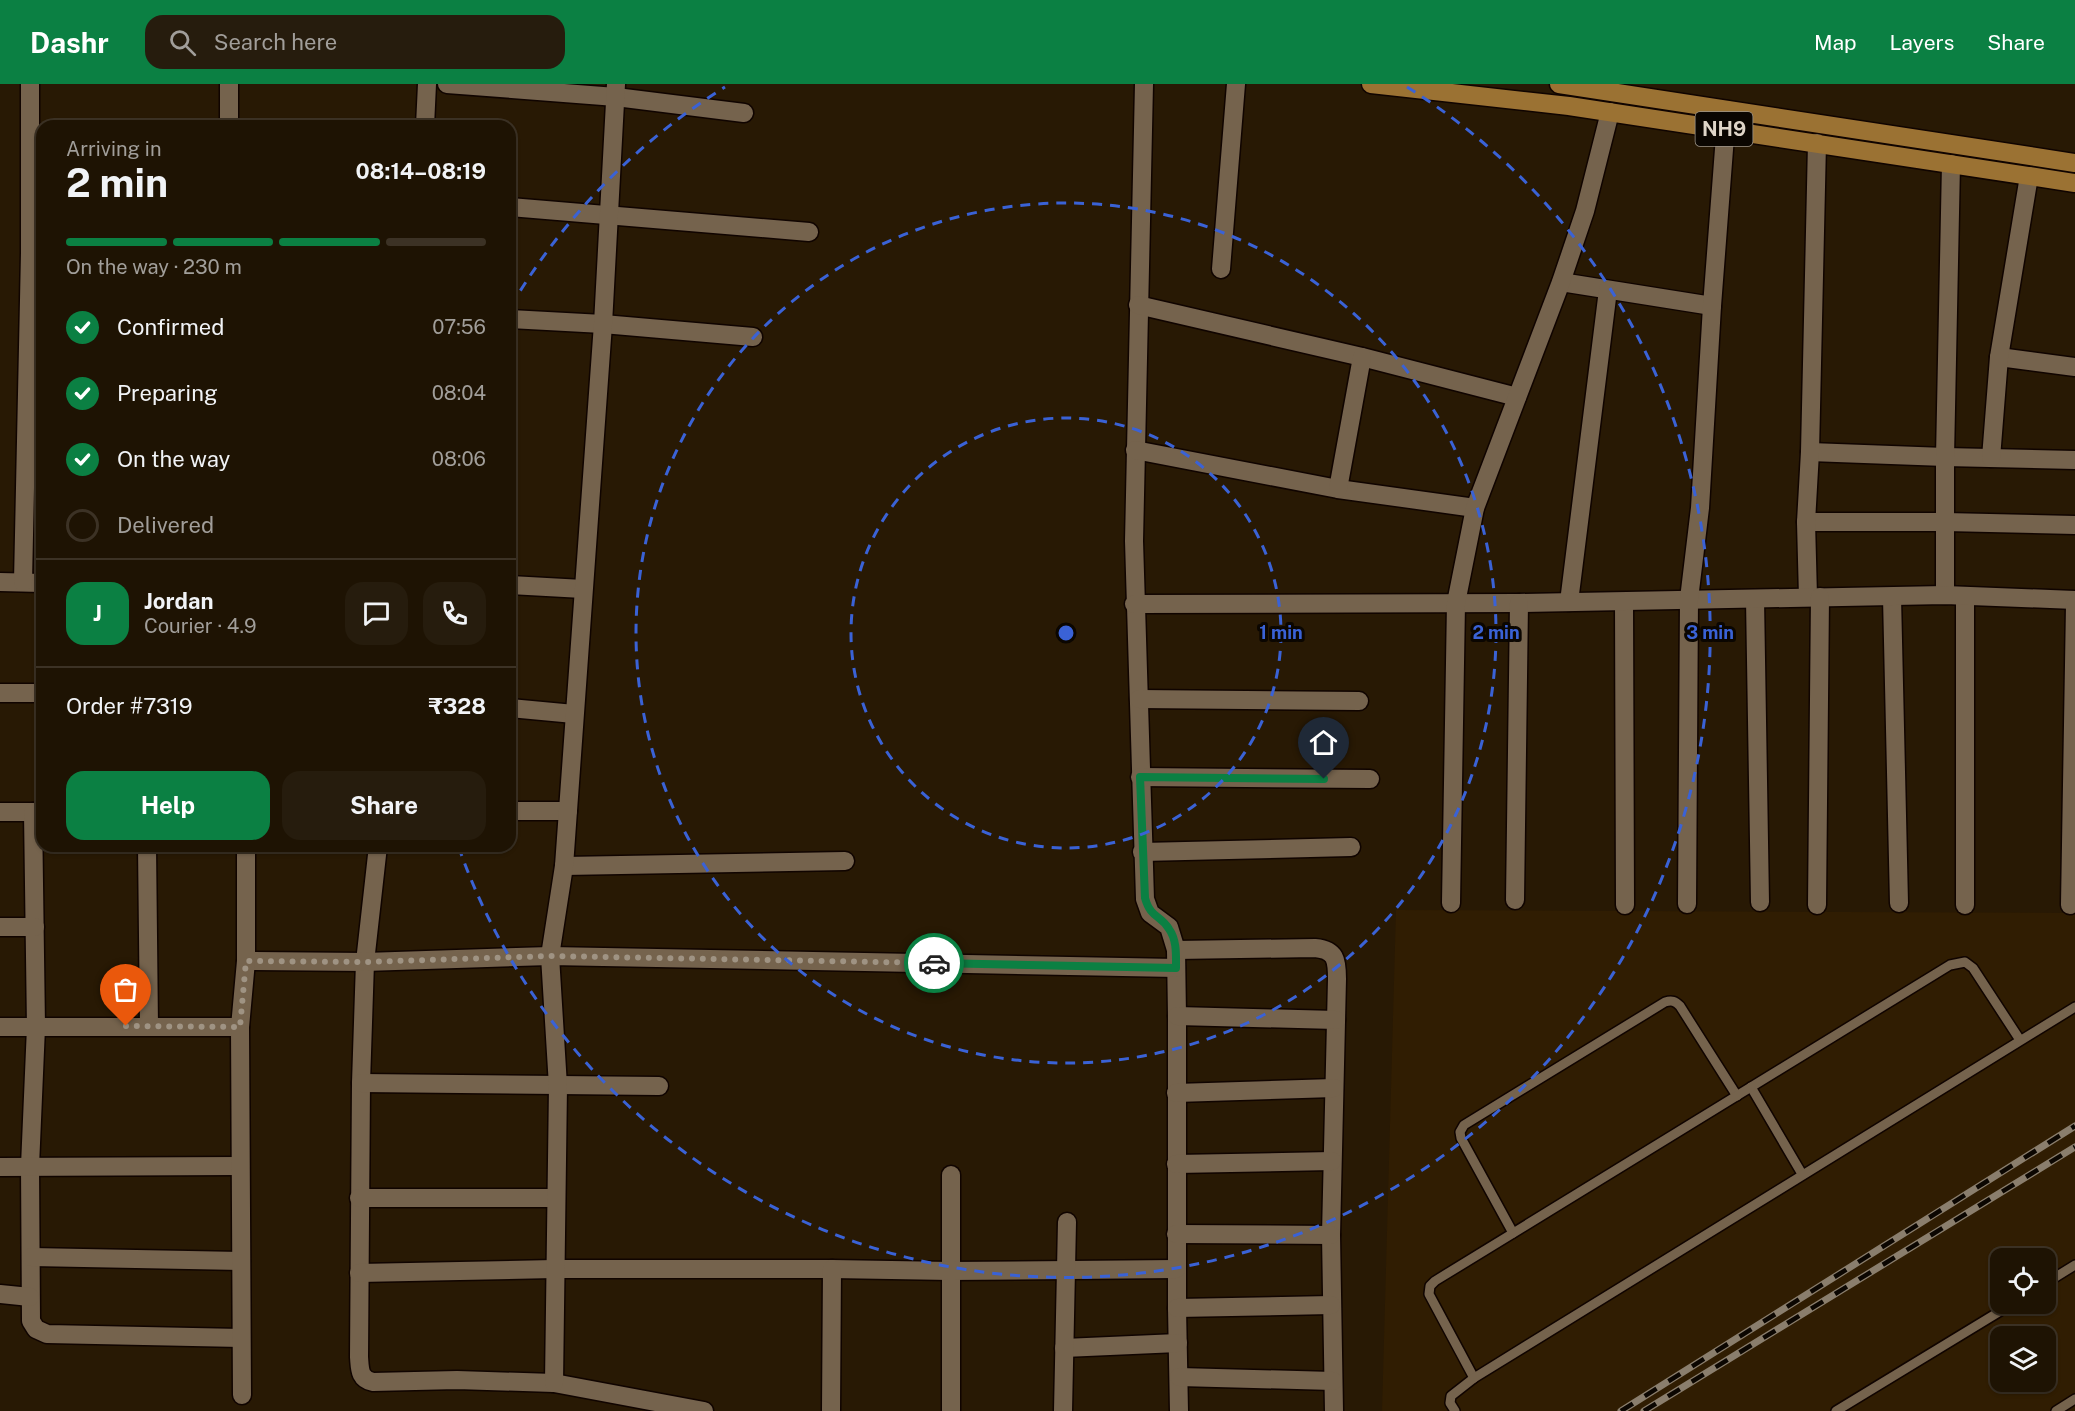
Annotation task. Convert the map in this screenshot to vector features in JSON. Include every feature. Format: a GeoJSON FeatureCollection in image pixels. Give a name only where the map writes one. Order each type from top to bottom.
{"type":"FeatureCollection","features":[{"type":"Feature","properties":{"kind":"main road","name":"NH9"},"geometry":{"type":"LineString","coordinates":[[1371,84],[1610,112],[2075,183]]}},
{"type":"Feature","properties":{"kind":"main road","name":"NH9"},"geometry":{"type":"LineString","coordinates":[[1559,84],[2075,163]]}},
{"type":"Feature","properties":{"kind":"street"},"geometry":{"type":"LineString","coordinates":[[23,582],[34,482],[35,367],[30,253],[30,84]]}},
{"type":"Feature","properties":{"kind":"street"},"geometry":{"type":"LineString","coordinates":[[229,84],[229,120]]}},
{"type":"Feature","properties":{"kind":"street"},"geometry":{"type":"LineString","coordinates":[[424,120],[427,84]]}},
{"type":"Feature","properties":{"kind":"street"},"geometry":{"type":"LineString","coordinates":[[447,84],[616,91],[744,112]]}},
{"type":"Feature","properties":{"kind":"street"},"geometry":{"type":"LineString","coordinates":[[1144,84],[1135,450],[1134,604],[1139,699],[1142,852],[1147,905],[1150,913],[1168,927],[1176,959],[1176,1269],[1179,1411]]}},
{"type":"Feature","properties":{"kind":"street"},"geometry":{"type":"LineString","coordinates":[[1221,269],[1236,84]]}},
{"type":"Feature","properties":{"kind":"street"},"geometry":{"type":"LineString","coordinates":[[554,1383],[558,1086],[550,956],[564,866],[603,324],[616,91]]}},
{"type":"Feature","properties":{"kind":"street"},"geometry":{"type":"LineString","coordinates":[[1687,904],[1689,598],[1700,508],[1727,110]]}},
{"type":"Feature","properties":{"kind":"street"},"geometry":{"type":"LineString","coordinates":[[1451,903],[1456,603],[1475,508],[1561,282],[1585,211],[1610,112]]}},
{"type":"Feature","properties":{"kind":"street"},"geometry":{"type":"LineString","coordinates":[[1817,143],[1810,452],[1806,522],[1814,597],[1817,905]]}},
{"type":"Feature","properties":{"kind":"street"},"geometry":{"type":"LineString","coordinates":[[1945,595],[1945,458],[1951,164]]}},
{"type":"Feature","properties":{"kind":"street"},"geometry":{"type":"LineString","coordinates":[[1991,458],[1999,357],[2029,176]]}},
{"type":"Feature","properties":{"kind":"street"},"geometry":{"type":"LineString","coordinates":[[516,207],[809,232]]}},
{"type":"Feature","properties":{"kind":"street"},"geometry":{"type":"LineString","coordinates":[[1561,282],[1712,306]]}},
{"type":"Feature","properties":{"kind":"street"},"geometry":{"type":"LineString","coordinates":[[1569,602],[1608,290]]}},
{"type":"Feature","properties":{"kind":"street"},"geometry":{"type":"LineString","coordinates":[[1138,305],[1362,357],[1517,397]]}},
{"type":"Feature","properties":{"kind":"street"},"geometry":{"type":"LineString","coordinates":[[516,319],[603,324],[753,337]]}},
{"type":"Feature","properties":{"kind":"street"},"geometry":{"type":"LineString","coordinates":[[1338,489],[1362,357]]}},
{"type":"Feature","properties":{"kind":"street"},"geometry":{"type":"LineString","coordinates":[[1999,357],[2075,367]]}},
{"type":"Feature","properties":{"kind":"street"},"geometry":{"type":"LineString","coordinates":[[1135,450],[1338,489],[1475,508]]}},
{"type":"Feature","properties":{"kind":"street"},"geometry":{"type":"LineString","coordinates":[[1810,452],[1945,458],[2075,460]]}},
{"type":"Feature","properties":{"kind":"street"},"geometry":{"type":"LineString","coordinates":[[1806,522],[2075,525]]}},
{"type":"Feature","properties":{"kind":"street"},"geometry":{"type":"LineString","coordinates":[[0,582],[36,583]]}},
{"type":"Feature","properties":{"kind":"street"},"geometry":{"type":"LineString","coordinates":[[516,585],[583,589]]}},
{"type":"Feature","properties":{"kind":"street"},"geometry":{"type":"LineString","coordinates":[[1134,604],[1624,602],[1689,598],[1945,595],[2075,600]]}},
{"type":"Feature","properties":{"kind":"street"},"geometry":{"type":"LineString","coordinates":[[1965,596],[1965,905]]}},
{"type":"Feature","properties":{"kind":"street"},"geometry":{"type":"LineString","coordinates":[[1892,597],[1899,903]]}},
{"type":"Feature","properties":{"kind":"street"},"geometry":{"type":"LineString","coordinates":[[1755,599],[1760,902]]}},
{"type":"Feature","properties":{"kind":"street"},"geometry":{"type":"LineString","coordinates":[[1624,602],[1625,905]]}},
{"type":"Feature","properties":{"kind":"street"},"geometry":{"type":"LineString","coordinates":[[1515,900],[1519,603]]}},
{"type":"Feature","properties":{"kind":"street"},"geometry":{"type":"LineString","coordinates":[[2070,905],[2075,605]]}},
{"type":"Feature","properties":{"kind":"street"},"geometry":{"type":"LineString","coordinates":[[0,693],[36,693]]}},
{"type":"Feature","properties":{"kind":"street"},"geometry":{"type":"LineString","coordinates":[[1139,699],[1359,701]]}},
{"type":"Feature","properties":{"kind":"street"},"geometry":{"type":"LineString","coordinates":[[516,709],[574,714]]}},
{"type":"Feature","properties":{"kind":"street"},"geometry":{"type":"LineString","coordinates":[[1140,777],[1370,780]]}},
{"type":"Feature","properties":{"kind":"street"},"geometry":{"type":"LineString","coordinates":[[516,811],[568,811]]}},
{"type":"Feature","properties":{"kind":"street"},"geometry":{"type":"LineString","coordinates":[[0,812],[36,812]]}},
{"type":"Feature","properties":{"kind":"street"},"geometry":{"type":"LineString","coordinates":[[1142,852],[1351,847]]}},
{"type":"Feature","properties":{"kind":"street"},"geometry":{"type":"LineString","coordinates":[[37,852],[36,1027],[30,1166],[30,1316],[33,1326],[41,1333],[47,1334],[241,1338]]}},
{"type":"Feature","properties":{"kind":"street"},"geometry":{"type":"LineString","coordinates":[[147,852],[149,1026]]}},
{"type":"Feature","properties":{"kind":"street"},"geometry":{"type":"LineString","coordinates":[[242,1395],[240,1027],[246,961],[246,852]]}},
{"type":"Feature","properties":{"kind":"street"},"geometry":{"type":"LineString","coordinates":[[377,852],[365,962],[358,1273],[360,1371],[366,1381],[373,1382],[457,1380],[554,1383],[704,1411]]}},
{"type":"Feature","properties":{"kind":"street"},"geometry":{"type":"LineString","coordinates":[[564,866],[845,861]]}},
{"type":"Feature","properties":{"kind":"street"},"geometry":{"type":"LineString","coordinates":[[0,927],[35,927]]}},
{"type":"Feature","properties":{"kind":"street"},"geometry":{"type":"LineString","coordinates":[[246,961],[365,962],[550,956],[1176,959],[1315,948],[1327,950],[1334,957],[1337,967],[1331,1235],[1334,1411]]}},
{"type":"Feature","properties":{"kind":"street"},"geometry":{"type":"LineString","coordinates":[[1177,1016],[1336,1020]]}},
{"type":"Feature","properties":{"kind":"street"},"geometry":{"type":"LineString","coordinates":[[0,1027],[240,1027]]}},
{"type":"Feature","properties":{"kind":"street"},"geometry":{"type":"LineString","coordinates":[[361,1083],[659,1086]]}},
{"type":"Feature","properties":{"kind":"street"},"geometry":{"type":"LineString","coordinates":[[1176,1093],[1334,1088]]}},
{"type":"Feature","properties":{"kind":"street"},"geometry":{"type":"LineString","coordinates":[[1176,1164],[1332,1161]]}},
{"type":"Feature","properties":{"kind":"street"},"geometry":{"type":"LineString","coordinates":[[0,1167],[240,1166]]}},
{"type":"Feature","properties":{"kind":"street"},"geometry":{"type":"LineString","coordinates":[[951,1175],[951,1411]]}},
{"type":"Feature","properties":{"kind":"street"},"geometry":{"type":"LineString","coordinates":[[359,1198],[556,1198]]}},
{"type":"Feature","properties":{"kind":"street"},"geometry":{"type":"LineString","coordinates":[[1063,1411],[1067,1222]]}},
{"type":"Feature","properties":{"kind":"street"},"geometry":{"type":"LineString","coordinates":[[1176,1234],[1331,1235]]}},
{"type":"Feature","properties":{"kind":"street"},"geometry":{"type":"LineString","coordinates":[[31,1257],[241,1261]]}},
{"type":"Feature","properties":{"kind":"street"},"geometry":{"type":"LineString","coordinates":[[358,1273],[554,1269],[832,1269],[950,1272],[1176,1269]]}},
{"type":"Feature","properties":{"kind":"street"},"geometry":{"type":"LineString","coordinates":[[831,1411],[832,1269]]}},
{"type":"Feature","properties":{"kind":"street"},"geometry":{"type":"LineString","coordinates":[[0,1294],[30,1297]]}},
{"type":"Feature","properties":{"kind":"street"},"geometry":{"type":"LineString","coordinates":[[1177,1308],[1331,1305]]}},
{"type":"Feature","properties":{"kind":"street"},"geometry":{"type":"LineString","coordinates":[[1064,1348],[1178,1343]]}},
{"type":"Feature","properties":{"kind":"street"},"geometry":{"type":"LineString","coordinates":[[1179,1377],[1333,1381]]}},
{"type":"Feature","properties":{"kind":"lane"},"geometry":{"type":"LineString","coordinates":[[1474,1378],[1429,1290],[1435,1281],[1950,965],[1965,962],[1973,968],[2020,1040]]}},
{"type":"Feature","properties":{"kind":"lane"},"geometry":{"type":"LineString","coordinates":[[1514,1233],[1461,1138],[1460,1132],[1464,1125],[1670,1001],[1680,1006],[1737,1096]]}},
{"type":"Feature","properties":{"kind":"lane"},"geometry":{"type":"LineString","coordinates":[[1455,1411],[1450,1403],[1452,1396],[1474,1378],[2075,1007]]}},
{"type":"Feature","properties":{"kind":"lane"},"geometry":{"type":"LineString","coordinates":[[1750,1087],[1802,1174]]}},
{"type":"Feature","properties":{"kind":"lane"},"geometry":{"type":"LineString","coordinates":[[2056,1277],[2075,1265]]}},
{"type":"Feature","properties":{"kind":"lane"},"geometry":{"type":"LineString","coordinates":[[1836,1411],[1996,1314]]}},
{"type":"Feature","properties":{"kind":"lane"},"geometry":{"type":"LineString","coordinates":[[2056,1411],[2075,1399]]}},
{"type":"Feature","properties":{"kind":"shaded area"},"geometry":{"type":"Polygon","coordinates":[[[1396,910],[2075,913],[2075,1411],[1382,1411],[1396,910]]]}},
{"type":"Feature","properties":{"kind":"railway"},"geometry":{"type":"LineString","coordinates":[[1621,1411],[2075,1126]]}},
{"type":"Feature","properties":{"kind":"railway"},"geometry":{"type":"LineString","coordinates":[[1644,1411],[2075,1147]]}},
{"type":"Feature","properties":{"kind":"way so far"},"geometry":{"type":"LineString","coordinates":[[126,1026],[240,1027],[246,961],[365,962],[550,956],[934,963]]}},
{"type":"Feature","properties":{"kind":"route"},"geometry":{"type":"LineString","coordinates":[[934,963],[1176,968],[1176,950],[1171,933],[1165,924],[1150,913],[1145,898],[1140,777],[1324,779]]}}]}
